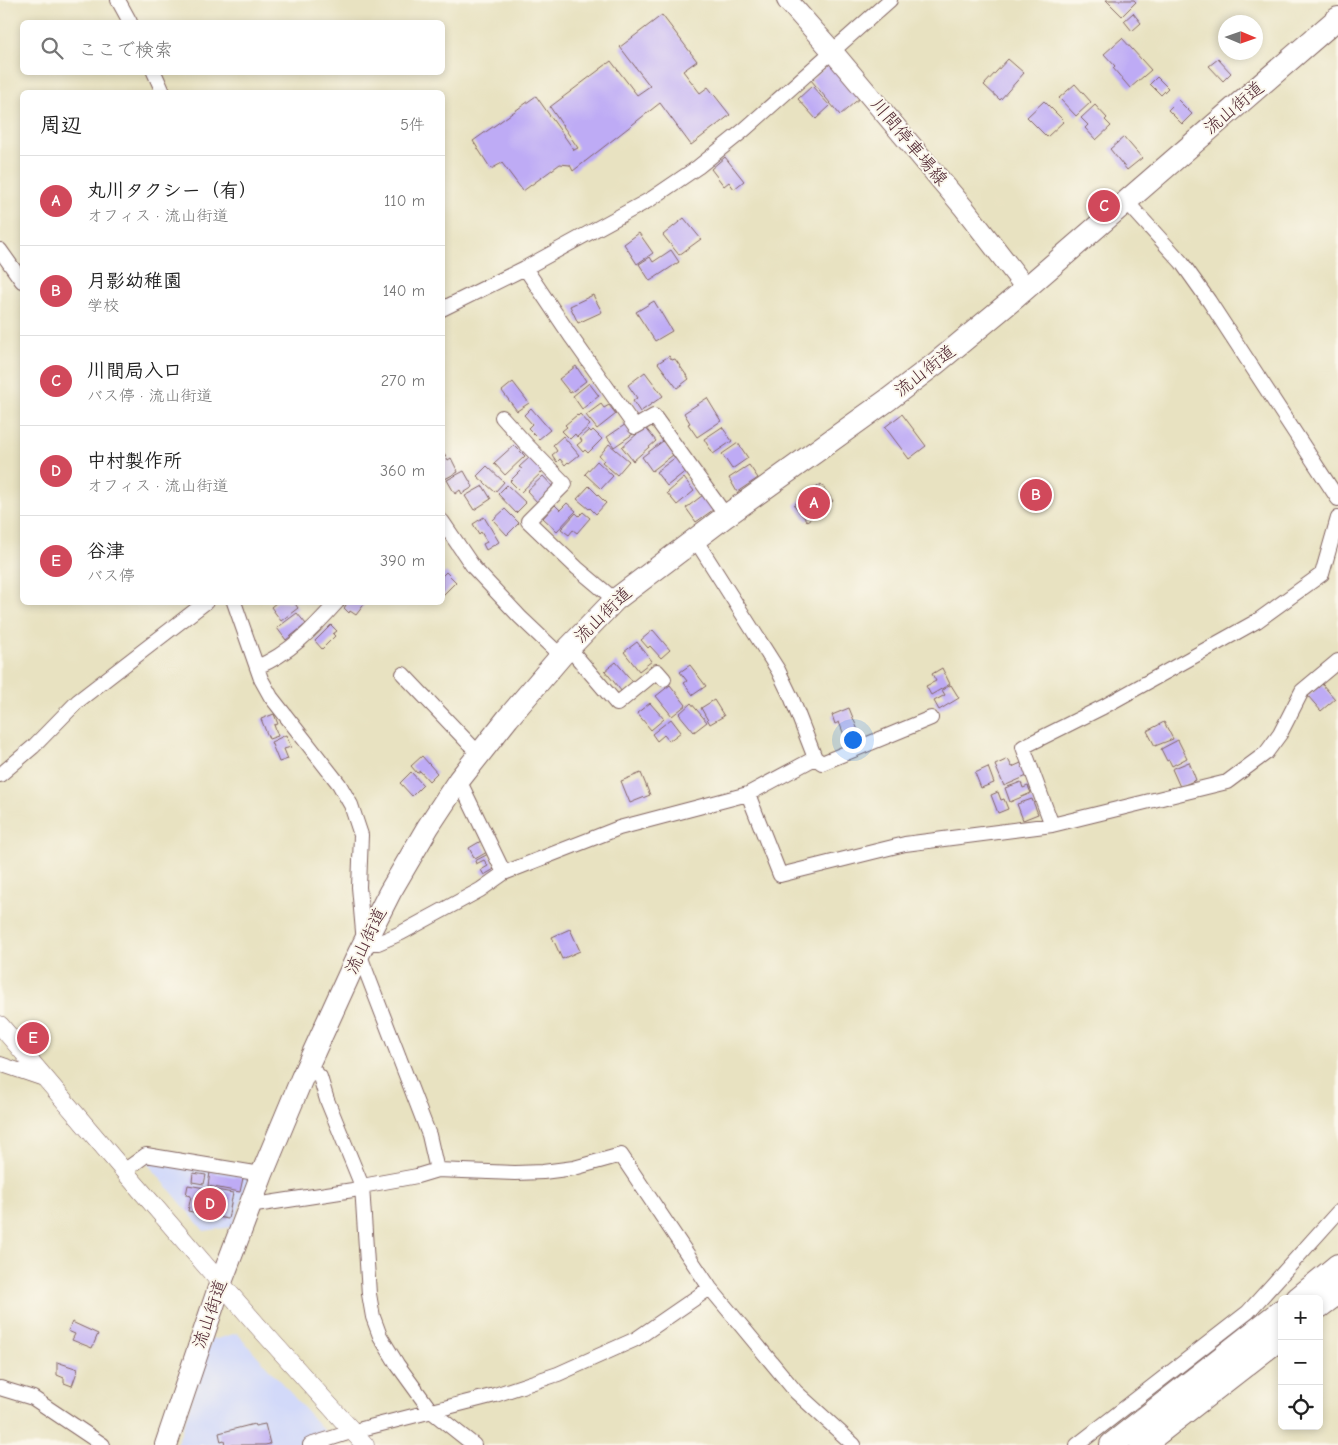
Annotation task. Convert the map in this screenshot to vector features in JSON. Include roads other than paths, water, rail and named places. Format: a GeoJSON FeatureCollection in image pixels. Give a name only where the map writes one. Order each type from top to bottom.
{"type":"FeatureCollection","features":[{"type":"Feature","properties":{"kind":"highway"},"geometry":{"type":"LineString","coordinates":[[1303,1295],[1338,1266]]}},
{"type":"Feature","properties":{"kind":"highway"},"geometry":{"type":"LineString","coordinates":[[1323,1303],[1338,1292]]}},
{"type":"Feature","properties":{"kind":"highway"},"geometry":{"type":"LineString","coordinates":[[1112,1445],[1278,1314]]}},
{"type":"Feature","properties":{"kind":"highway"},"geometry":{"type":"LineString","coordinates":[[1142,1445],[1278,1339]]}},
{"type":"Feature","properties":{"kind":"main road","name":"川間停車場線"},"geometry":{"type":"LineString","coordinates":[[787,0],[964,208],[1026,288]]}},
{"type":"Feature","properties":{"kind":"main road","name":"流山街道"},"geometry":{"type":"LineString","coordinates":[[166,1445],[221,1282],[249,1206],[308,1065],[361,948],[390,892],[428,827],[459,780],[538,682],[615,600],[726,516],[935,364],[1026,288],[1338,18]]}},
{"type":"Feature","properties":{"kind":"street"},"geometry":{"type":"LineString","coordinates":[[118,0],[129,20]]}},
{"type":"Feature","properties":{"kind":"street"},"geometry":{"type":"LineString","coordinates":[[445,308],[525,268],[651,199],[698,167],[744,130],[890,0]]}},
{"type":"Feature","properties":{"kind":"street"},"geometry":{"type":"LineString","coordinates":[[155,75],[162,90]]}},
{"type":"Feature","properties":{"kind":"street"},"geometry":{"type":"LineString","coordinates":[[1126,201],[1182,263],[1210,301],[1338,499]]}},
{"type":"Feature","properties":{"kind":"street"},"geometry":{"type":"LineString","coordinates":[[0,250],[20,278]]}},
{"type":"Feature","properties":{"kind":"street"},"geometry":{"type":"LineString","coordinates":[[525,268],[635,428],[654,416],[726,516]]}},
{"type":"Feature","properties":{"kind":"street"},"geometry":{"type":"LineString","coordinates":[[502,417],[527,446],[565,484],[528,521],[577,568],[615,600]]}},
{"type":"Feature","properties":{"kind":"street"},"geometry":{"type":"LineString","coordinates":[[1052,825],[1023,748],[1103,708],[1257,622],[1322,574],[1338,518]]}},
{"type":"Feature","properties":{"kind":"street"},"geometry":{"type":"LineString","coordinates":[[445,525],[474,568],[520,617],[565,652],[617,704],[657,671],[664,679]]}},
{"type":"Feature","properties":{"kind":"street"},"geometry":{"type":"LineString","coordinates":[[695,539],[778,670],[792,699],[815,758],[822,763],[931,718]]}},
{"type":"Feature","properties":{"kind":"street"},"geometry":{"type":"LineString","coordinates":[[0,775],[33,747],[78,701],[202,605]]}},
{"type":"Feature","properties":{"kind":"street"},"geometry":{"type":"LineString","coordinates":[[235,605],[257,667],[271,697],[339,784],[351,805],[361,835],[359,887],[361,948],[426,1127],[438,1170]]}},
{"type":"Feature","properties":{"kind":"street"},"geometry":{"type":"LineString","coordinates":[[257,667],[272,661],[295,644],[334,605]]}},
{"type":"Feature","properties":{"kind":"street"},"geometry":{"type":"LineString","coordinates":[[748,794],[780,875],[905,844],[1052,825],[1227,782],[1266,752],[1280,734],[1302,691],[1338,661]]}},
{"type":"Feature","properties":{"kind":"street"},"geometry":{"type":"LineString","coordinates":[[403,674],[479,754]]}},
{"type":"Feature","properties":{"kind":"street"},"geometry":{"type":"LineString","coordinates":[[361,948],[401,933],[480,890],[504,873],[619,828],[748,794],[815,758]]}},
{"type":"Feature","properties":{"kind":"street"},"geometry":{"type":"LineString","coordinates":[[459,780],[504,873]]}},
{"type":"Feature","properties":{"kind":"street"},"geometry":{"type":"LineString","coordinates":[[0,1025],[257,1325],[365,1445]]}},
{"type":"Feature","properties":{"kind":"street"},"geometry":{"type":"LineString","coordinates":[[0,1064],[48,1080]]}},
{"type":"Feature","properties":{"kind":"street"},"geometry":{"type":"LineString","coordinates":[[308,1065],[320,1077],[326,1100],[362,1186],[369,1294],[373,1317],[380,1336],[397,1364],[431,1411],[474,1445]]}},
{"type":"Feature","properties":{"kind":"street"},"geometry":{"type":"LineString","coordinates":[[124,1171],[146,1155],[262,1174]]}},
{"type":"Feature","properties":{"kind":"street"},"geometry":{"type":"LineString","coordinates":[[249,1206],[353,1190],[362,1186],[417,1176],[438,1170],[515,1173],[543,1172],[574,1168],[620,1155],[710,1288],[796,1392],[854,1445]]}},
{"type":"Feature","properties":{"kind":"street"},"geometry":{"type":"LineString","coordinates":[[1077,1445],[1248,1312],[1338,1212]]}},
{"type":"Feature","properties":{"kind":"street"},"geometry":{"type":"LineString","coordinates":[[310,1445],[354,1431],[495,1395],[567,1370],[636,1339],[710,1288]]}},
{"type":"Feature","properties":{"kind":"street"},"geometry":{"type":"LineString","coordinates":[[0,1388],[32,1398],[102,1445]]}},
{"type":"Feature","properties":{"kind":"place","name":"川間局入口"},"geometry":{"type":"Point","coordinates":[1104,206]}},
{"type":"Feature","properties":{"kind":"place","name":"月影幼稚園"},"geometry":{"type":"Point","coordinates":[1036,495]}},
{"type":"Feature","properties":{"kind":"place","name":"丸川タクシー（有）"},"geometry":{"type":"Point","coordinates":[814,503]}},
{"type":"Feature","properties":{"kind":"place","name":"谷津"},"geometry":{"type":"Point","coordinates":[33,1038]}},
{"type":"Feature","properties":{"kind":"place","name":"中村製作所"},"geometry":{"type":"Point","coordinates":[210,1204]}}]}
